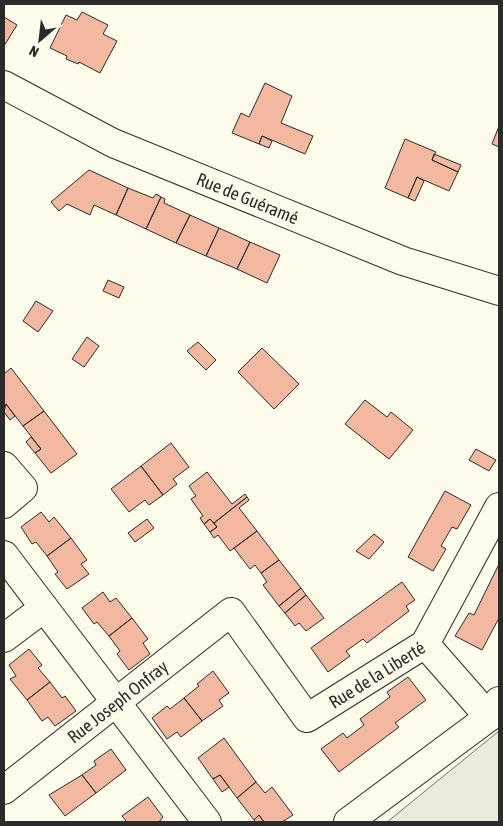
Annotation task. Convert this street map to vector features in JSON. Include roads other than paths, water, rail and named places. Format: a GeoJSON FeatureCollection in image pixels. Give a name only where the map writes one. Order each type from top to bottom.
{"type":"FeatureCollection","features":[{"type":"Feature","properties":{"kind":"street","name":"Rue de Guéramé"},"geometry":{"type":"LineString","coordinates":[[4,85],[113,143],[403,261],[499,291]]}},
{"type":"Feature","properties":{"kind":"street"},"geometry":{"type":"LineString","coordinates":[[4,466],[23,488],[4,504]]}},
{"type":"Feature","properties":{"kind":"street","name":"Rue de la Liberté"},"geometry":{"type":"LineString","coordinates":[[231,612],[307,718],[424,644],[499,507]]}},
{"type":"Feature","properties":{"kind":"street"},"geometry":{"type":"LineString","coordinates":[[4,555],[207,822]]}},
{"type":"Feature","properties":{"kind":"street"},"geometry":{"type":"LineString","coordinates":[[4,638],[44,608]]}},
{"type":"Feature","properties":{"kind":"street","name":"Rue Joseph Onfray"},"geometry":{"type":"LineString","coordinates":[[4,790],[231,612]]}},
{"type":"Feature","properties":{"kind":"street"},"geometry":{"type":"LineString","coordinates":[[348,822],[494,709],[424,644]]}}]}
